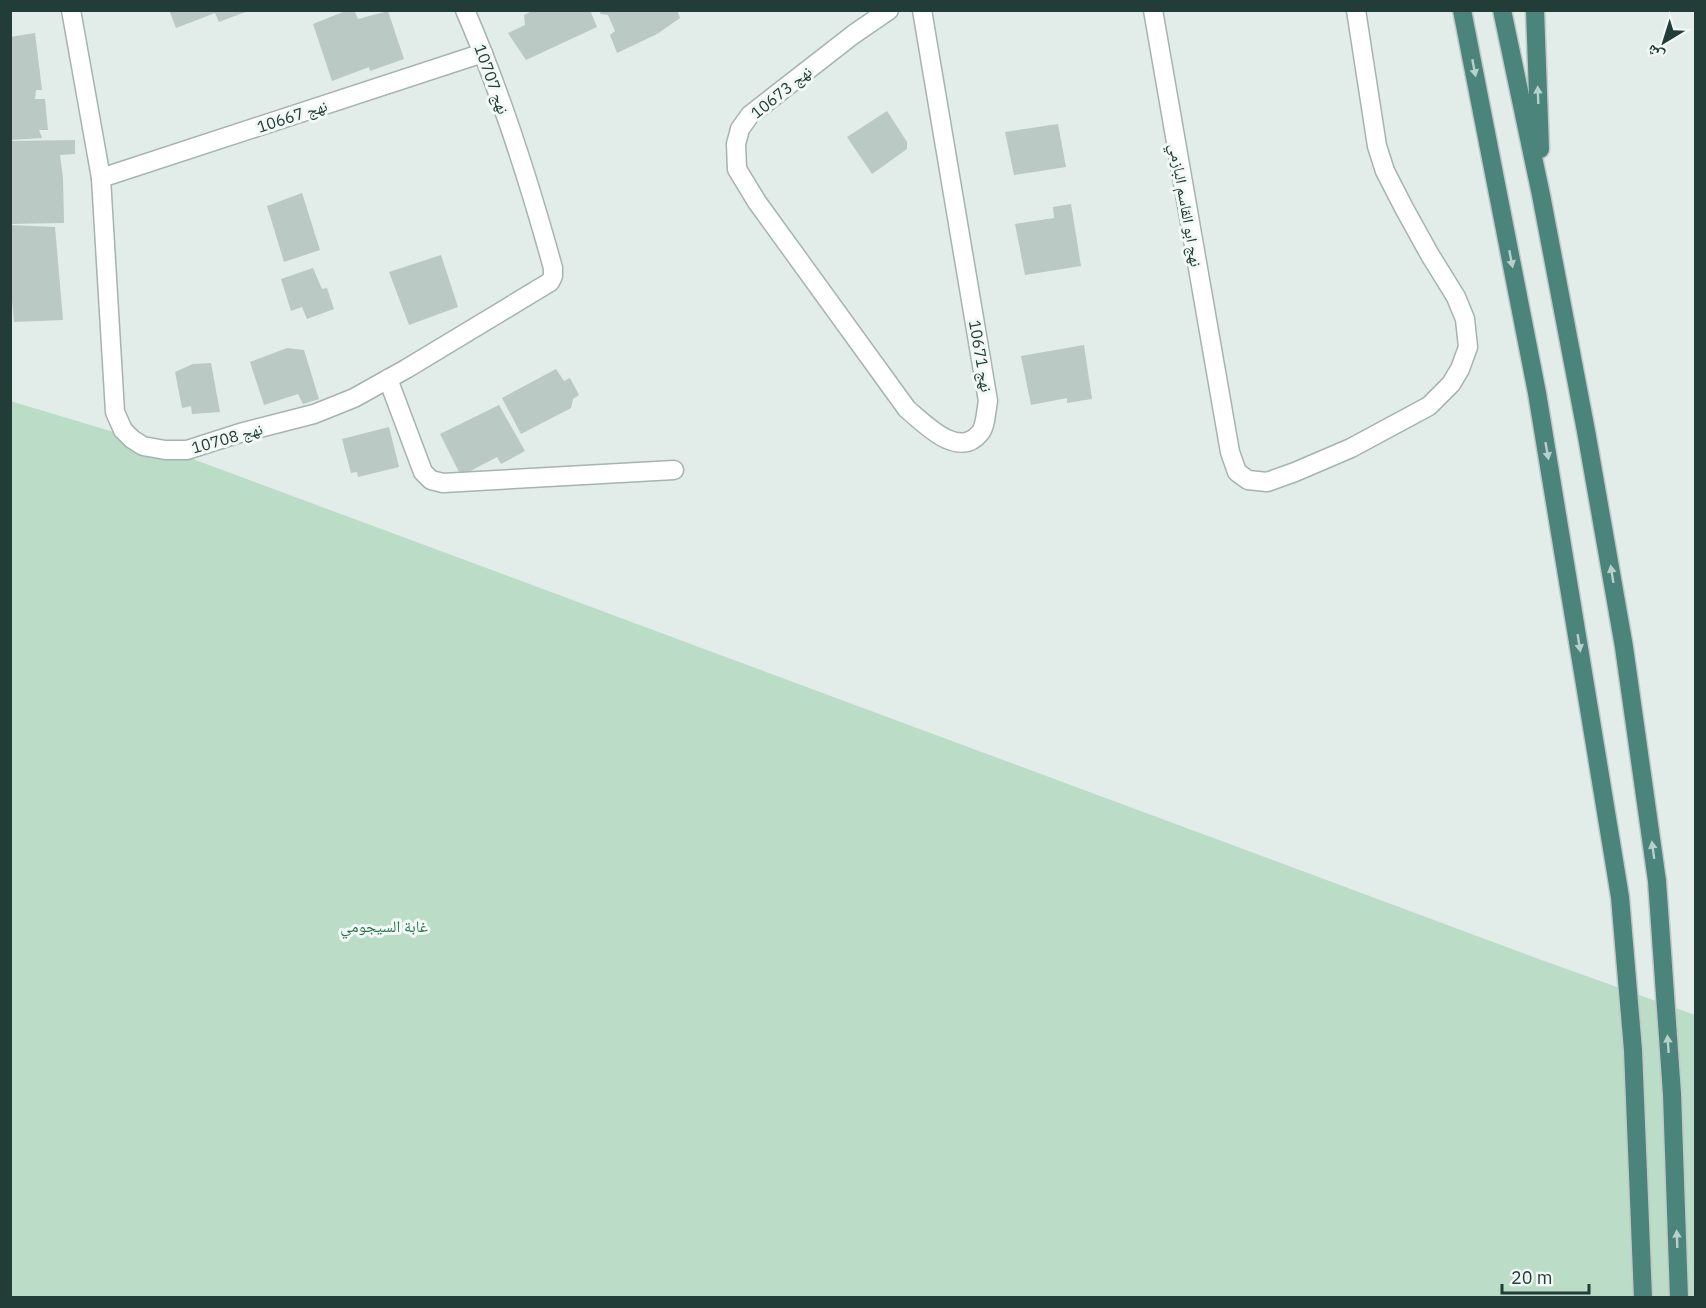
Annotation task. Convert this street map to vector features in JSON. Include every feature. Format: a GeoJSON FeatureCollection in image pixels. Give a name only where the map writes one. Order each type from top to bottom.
{"type":"FeatureCollection","features":[{"type":"Feature","properties":{"kind":"highway"},"geometry":{"type":"LineString","coordinates":[[1462,10],[1537,393],[1620,897],[1633,1050],[1643,1298]]}},
{"type":"Feature","properties":{"kind":"highway"},"geometry":{"type":"LineString","coordinates":[[1502,10],[1541,195],[1609,557],[1657,881],[1672,1094],[1680,1298]]}},
{"type":"Feature","properties":{"kind":"highway"},"geometry":{"type":"LineString","coordinates":[[1535,10],[1541,195]]}},
{"type":"Feature","properties":{"kind":"street","name":"نهج 10708"},"geometry":{"type":"LineString","coordinates":[[71,10],[101,178],[115,412],[123,430],[143,446],[165,450],[187,450],[240,433],[314,414],[354,398],[550,282],[553,268],[517,148]]}},
{"type":"Feature","properties":{"kind":"street","name":"نهج 10707"},"geometry":{"type":"LineString","coordinates":[[465,10],[517,148]]}},
{"type":"Feature","properties":{"kind":"street","name":"نهج 10673"},"geometry":{"type":"LineString","coordinates":[[757,202],[737,169],[736,144],[740,129],[750,115],[854,34],[889,10]]}},
{"type":"Feature","properties":{"kind":"street","name":"نهج 10671"},"geometry":{"type":"LineString","coordinates":[[757,202],[907,409],[939,436],[955,443],[970,441],[981,432],[988,401],[922,10]]}},
{"type":"Feature","properties":{"kind":"street","name":"نهج ابو القاسم البازمي"},"geometry":{"type":"LineString","coordinates":[[1153,10],[1230,452],[1237,472],[1248,480],[1267,482],[1351,448],[1429,406],[1450,384],[1460,369],[1468,347],[1465,319],[1456,297],[1430,255],[1385,171],[1377,146],[1356,10]]}},
{"type":"Feature","properties":{"kind":"street","name":"نهج 10667"},"geometry":{"type":"LineString","coordinates":[[101,178],[483,53]]}},
{"type":"Feature","properties":{"kind":"street"},"geometry":{"type":"LineString","coordinates":[[388,379],[423,472],[431,480],[443,483],[674,470]]}},
{"type":"Feature","properties":{"kind":"green space","name":"غابة السيجومي"},"geometry":{"type":"Polygon","coordinates":[[[10,401],[147,442],[1695,1015],[1695,1297],[11,1297],[10,401]]]}},
{"type":"Feature","properties":{"kind":"building"},"geometry":{"type":"Polygon","coordinates":[[[169,10],[248,11],[219,22],[215,13],[176,28],[169,10]]]}},
{"type":"Feature","properties":{"kind":"building"},"geometry":{"type":"Polygon","coordinates":[[[348,10],[354,10],[358,19],[388,11],[404,59],[370,71],[369,67],[332,81],[313,24],[348,10]]]}},
{"type":"Feature","properties":{"kind":"building"},"geometry":{"type":"Polygon","coordinates":[[[534,10],[590,10],[597,27],[526,60],[508,33],[525,25],[524,15],[534,10]]]}},
{"type":"Feature","properties":{"kind":"building"},"geometry":{"type":"Polygon","coordinates":[[[601,10],[677,10],[680,18],[657,34],[617,53],[610,35],[615,31],[608,15],[600,14],[601,10]]]}},
{"type":"Feature","properties":{"kind":"building"},"geometry":{"type":"Polygon","coordinates":[[[35,33],[42,90],[36,90],[35,99],[45,99],[48,130],[39,130],[42,138],[10,140],[10,37],[35,33]]]}},
{"type":"Feature","properties":{"kind":"building"},"geometry":{"type":"Polygon","coordinates":[[[887,111],[907,142],[907,149],[872,174],[847,137],[887,111]]]}},
{"type":"Feature","properties":{"kind":"building"},"geometry":{"type":"Polygon","coordinates":[[[1058,124],[1066,167],[1014,175],[1005,132],[1058,124]]]}},
{"type":"Feature","properties":{"kind":"building"},"geometry":{"type":"Polygon","coordinates":[[[75,140],[75,154],[60,155],[64,223],[10,224],[10,141],[75,140]]]}},
{"type":"Feature","properties":{"kind":"building"},"geometry":{"type":"Polygon","coordinates":[[[302,193],[320,250],[284,262],[267,206],[302,193]]]}},
{"type":"Feature","properties":{"kind":"building"},"geometry":{"type":"Polygon","coordinates":[[[1071,204],[1081,266],[1025,275],[1015,224],[1054,218],[1053,207],[1071,204]]]}},
{"type":"Feature","properties":{"kind":"building"},"geometry":{"type":"Polygon","coordinates":[[[10,225],[55,227],[63,320],[14,322],[10,277],[10,225]]]}},
{"type":"Feature","properties":{"kind":"building"},"geometry":{"type":"Polygon","coordinates":[[[441,255],[458,307],[409,325],[389,272],[441,255]]]}},
{"type":"Feature","properties":{"kind":"building"},"geometry":{"type":"Polygon","coordinates":[[[313,268],[322,289],[327,288],[334,309],[307,319],[302,307],[291,311],[281,279],[313,268]]]}},
{"type":"Feature","properties":{"kind":"building"},"geometry":{"type":"Polygon","coordinates":[[[1084,345],[1092,399],[1067,403],[1067,398],[1031,405],[1021,356],[1084,345]]]}},
{"type":"Feature","properties":{"kind":"building"},"geometry":{"type":"Polygon","coordinates":[[[287,348],[304,350],[319,399],[303,404],[298,394],[264,405],[250,362],[287,348]]]}},
{"type":"Feature","properties":{"kind":"building"},"geometry":{"type":"Polygon","coordinates":[[[211,363],[220,412],[192,414],[191,406],[182,408],[175,372],[193,364],[211,363]]]}},
{"type":"Feature","properties":{"kind":"building"},"geometry":{"type":"Polygon","coordinates":[[[556,369],[564,381],[570,378],[579,395],[573,399],[571,408],[521,434],[502,398],[556,369]]]}},
{"type":"Feature","properties":{"kind":"building"},"geometry":{"type":"Polygon","coordinates":[[[499,405],[525,451],[501,464],[497,457],[461,476],[440,434],[499,405]]]}},
{"type":"Feature","properties":{"kind":"building"},"geometry":{"type":"Polygon","coordinates":[[[389,427],[399,467],[358,477],[357,472],[351,473],[342,439],[389,427]]]}}]}
